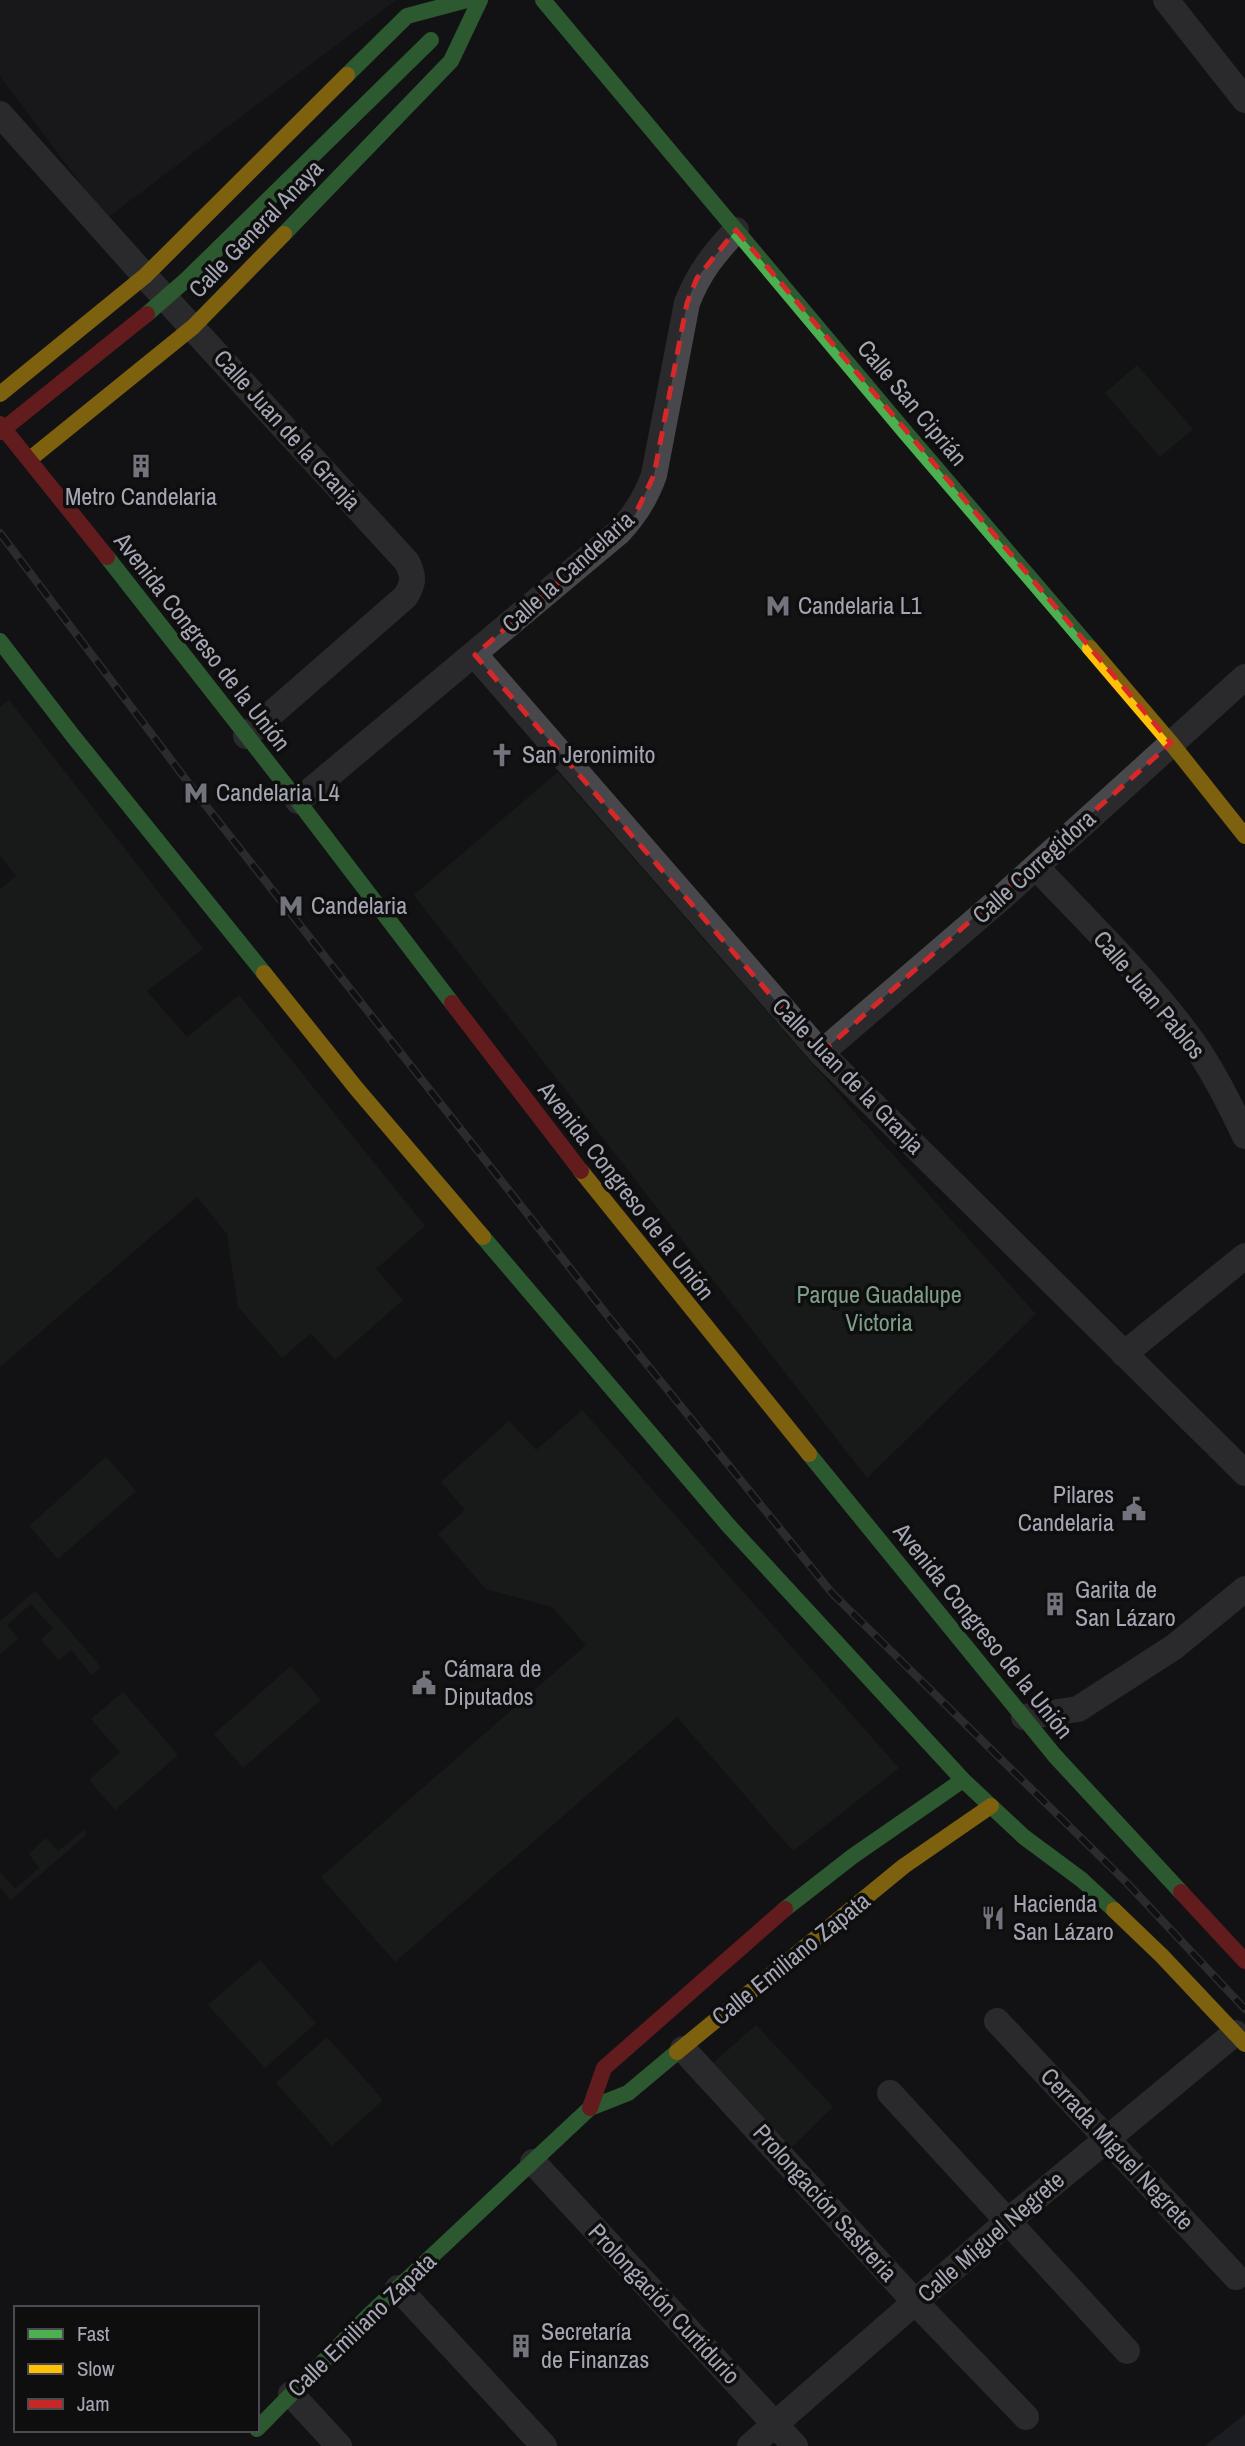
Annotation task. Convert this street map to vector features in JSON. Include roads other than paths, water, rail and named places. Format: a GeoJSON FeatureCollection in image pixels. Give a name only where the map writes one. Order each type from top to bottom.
{"type":"FeatureCollection","features":[{"type":"Feature","properties":{"kind":"street","name":"Calle General Anaya"},"geometry":{"type":"LineString","coordinates":[[0,394],[145,276],[407,16],[467,0]]}},
{"type":"Feature","properties":{"kind":"street","name":"Calle General Anaya"},"geometry":{"type":"LineString","coordinates":[[0,432],[117,340],[187,279],[440,32],[478,0]]}},
{"type":"Feature","properties":{"kind":"street","name":"Calle General Anaya"},"geometry":{"type":"LineString","coordinates":[[30,458],[193,327],[451,61],[478,0]]}},
{"type":"Feature","properties":{"kind":"street","name":"Calle San Ciprián"},"geometry":{"type":"LineString","coordinates":[[543,0],[1171,743],[1245,836]]}},
{"type":"Feature","properties":{"kind":"street"},"geometry":{"type":"LineString","coordinates":[[1166,0],[1245,100]]}},
{"type":"Feature","properties":{"kind":"street","name":"Calle Juan de la Granja"},"geometry":{"type":"LineString","coordinates":[[0,114],[407,562],[413,573],[412,586],[405,597],[246,736]]}},
{"type":"Feature","properties":{"kind":"street","name":"Calle la Candelaria"},"geometry":{"type":"LineString","coordinates":[[298,801],[475,655],[619,532],[635,515],[647,495],[654,475],[687,303],[697,278],[715,252],[736,230]]}},
{"type":"Feature","properties":{"kind":"street","name":"Avenida Congreso de la Unión"},"geometry":{"type":"LineString","coordinates":[[0,424],[30,458],[298,801],[521,1095],[751,1384],[1055,1756],[1245,1961]]}},
{"type":"Feature","properties":{"kind":"street"},"geometry":{"type":"LineString","coordinates":[[0,641],[356,1088],[728,1525],[962,1780],[1024,1837],[1082,1880],[1162,1956],[1240,2039]]}},
{"type":"Feature","properties":{"kind":"street","name":"Calle Juan de la Granja"},"geometry":{"type":"LineString","coordinates":[[475,655],[821,1053],[1245,1473]]}},
{"type":"Feature","properties":{"kind":"street","name":"Calle Corregidora"},"geometry":{"type":"LineString","coordinates":[[821,1053],[1036,867],[1245,677]]}},
{"type":"Feature","properties":{"kind":"street","name":"Calle Juan Pablos"},"geometry":{"type":"LineString","coordinates":[[1036,867],[1147,984],[1188,1035],[1223,1090],[1245,1136]]}},
{"type":"Feature","properties":{"kind":"street"},"geometry":{"type":"LineString","coordinates":[[1124,1354],[1245,1256]]}},
{"type":"Feature","properties":{"kind":"street"},"geometry":{"type":"LineString","coordinates":[[1024,1717],[1077,1709],[1174,1647],[1245,1589]]}},
{"type":"Feature","properties":{"kind":"street","name":"Calle Emiliano Zapata"},"geometry":{"type":"LineString","coordinates":[[590,2108],[604,2068],[816,1882],[962,1780]]}},
{"type":"Feature","properties":{"kind":"street","name":"Calle Emiliano Zapata"},"geometry":{"type":"LineString","coordinates":[[259,2427],[398,2288],[590,2108],[628,2092],[904,1866],[991,1806]]}},
{"type":"Feature","properties":{"kind":"street","name":"Cerrada Miguel Negrete"},"geometry":{"type":"LineString","coordinates":[[997,2021],[1236,2277]]}},
{"type":"Feature","properties":{"kind":"street","name":"Calle Miguel Negrete"},"geometry":{"type":"LineString","coordinates":[[750,2446],[1107,2137],[1240,2039]]}},
{"type":"Feature","properties":{"kind":"street","name":"Prolongación Sastreria"},"geometry":{"type":"LineString","coordinates":[[683,2049],[916,2303],[1026,2417]]}},
{"type":"Feature","properties":{"kind":"street"},"geometry":{"type":"LineString","coordinates":[[890,2093],[1127,2351]]}},
{"type":"Feature","properties":{"kind":"street","name":"Prolongación Curtidurio"},"geometry":{"type":"LineString","coordinates":[[533,2162],[795,2446]]}},
{"type":"Feature","properties":{"kind":"street"},"geometry":{"type":"LineString","coordinates":[[398,2288],[544,2446]]}},
{"type":"Feature","properties":{"kind":"street"},"geometry":{"type":"LineString","coordinates":[[290,2394],[339,2446]]}},
{"type":"Feature","properties":{"kind":"railway"},"geometry":{"type":"LineString","coordinates":[[0,533],[196,793],[607,1315],[832,1593],[1127,1883],[1245,2009]]}},
{"type":"Feature","properties":{"kind":"place","name":"Metro Candelaria"},"geometry":{"type":"Point","coordinates":[141,466]}},
{"type":"Feature","properties":{"kind":"place","name":"Candelaria L1"},"geometry":{"type":"Point","coordinates":[778,606]}},
{"type":"Feature","properties":{"kind":"place","name":"San Jeronimito"},"geometry":{"type":"Point","coordinates":[502,755]}},
{"type":"Feature","properties":{"kind":"place","name":"Candelaria L4"},"geometry":{"type":"Point","coordinates":[196,793]}},
{"type":"Feature","properties":{"kind":"place","name":"Candelaria"},"geometry":{"type":"Point","coordinates":[291,906]}},
{"type":"Feature","properties":{"kind":"place","name":"Pilares Candelaria"},"geometry":{"type":"Point","coordinates":[1134,1509]}},
{"type":"Feature","properties":{"kind":"place","name":"Garita de San Lázaro"},"geometry":{"type":"Point","coordinates":[1055,1604]}},
{"type":"Feature","properties":{"kind":"place","name":"Cámara de Diputados"},"geometry":{"type":"Point","coordinates":[424,1683]}},
{"type":"Feature","properties":{"kind":"place","name":"Hacienda San Lázaro"},"geometry":{"type":"Point","coordinates":[993,1918]}},
{"type":"Feature","properties":{"kind":"place","name":"Secretaría de Finanzas"},"geometry":{"type":"Point","coordinates":[521,2346]}},
{"type":"Feature","properties":{"kind":"park label","name":"Parque Guadalupe Victoria"},"geometry":{"type":"Point","coordinates":[879,1309]}}]}
